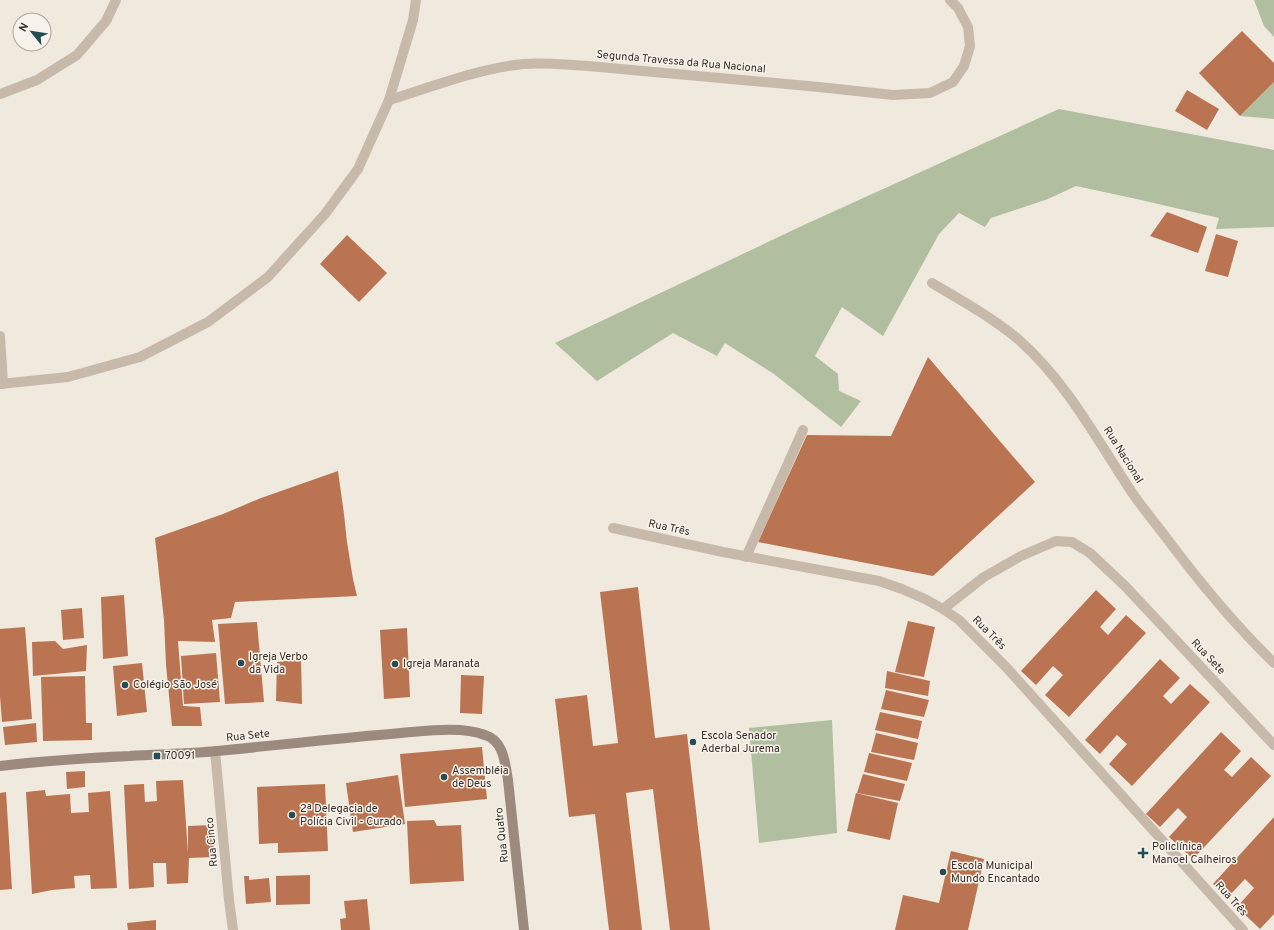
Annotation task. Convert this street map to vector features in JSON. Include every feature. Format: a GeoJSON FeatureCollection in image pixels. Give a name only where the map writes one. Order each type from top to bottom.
{"type":"FeatureCollection","features":[{"type":"Feature","properties":{"kind":"street"},"geometry":{"type":"LineString","coordinates":[[0,94],[37,80],[77,55],[106,21],[116,0]]}},
{"type":"Feature","properties":{"kind":"street"},"geometry":{"type":"LineString","coordinates":[[0,336],[1,384],[68,377],[140,357],[208,322],[268,277],[325,214],[358,169],[389,100],[413,20],[416,0]]}},
{"type":"Feature","properties":{"kind":"street","name":"Segunda Travessa da Rua Nacional"},"geometry":{"type":"LineString","coordinates":[[389,100],[490,69],[524,64],[588,66],[819,86],[892,95],[930,94],[953,82],[964,66],[970,46],[968,27],[958,8],[950,0]]}},
{"type":"Feature","properties":{"kind":"street","name":"Rua Nacional"},"geometry":{"type":"LineString","coordinates":[[932,283],[975,308],[1018,340],[1051,373],[1086,419],[1134,494],[1175,550],[1206,588],[1274,663]]}},
{"type":"Feature","properties":{"kind":"street"},"geometry":{"type":"LineString","coordinates":[[746,556],[803,430]]}},
{"type":"Feature","properties":{"kind":"street","name":"Rua Três"},"geometry":{"type":"LineString","coordinates":[[613,528],[746,556],[878,581],[902,589],[943,609],[959,620],[1006,667],[1243,930]]}},
{"type":"Feature","properties":{"kind":"street","name":"Rua Sete"},"geometry":{"type":"LineString","coordinates":[[943,609],[984,577],[1021,556],[1056,542],[1072,542],[1090,552],[1125,586],[1274,745]]}},
{"type":"Feature","properties":{"kind":"street","name":"Rua Sete"},"geometry":{"type":"LineString","coordinates":[[0,766],[215,751],[377,735],[447,730],[478,732],[495,740]]}},
{"type":"Feature","properties":{"kind":"street","name":"Rua Quatro"},"geometry":{"type":"LineString","coordinates":[[495,740],[502,752],[508,780],[524,930]]}},
{"type":"Feature","properties":{"kind":"street","name":"Rua Cinco"},"geometry":{"type":"LineString","coordinates":[[215,751],[233,930]]}},
{"type":"Feature","properties":{"kind":"green space"},"geometry":{"type":"Polygon","coordinates":[[[1254,0],[1274,0],[1274,37],[1264,26],[1254,0]]]}},
{"type":"Feature","properties":{"kind":"green space"},"geometry":{"type":"Polygon","coordinates":[[[1274,82],[1274,119],[1240,116],[1274,82]]]}},
{"type":"Feature","properties":{"kind":"green space"},"geometry":{"type":"Polygon","coordinates":[[[1059,109],[1274,150],[1274,227],[1216,229],[1219,218],[1076,186],[1048,199],[991,218],[985,227],[959,213],[939,234],[883,336],[842,307],[815,356],[838,374],[839,391],[861,401],[841,427],[774,374],[725,343],[717,356],[673,333],[597,381],[555,343],[806,224],[1059,109]]]}},
{"type":"Feature","properties":{"kind":"green space"},"geometry":{"type":"Polygon","coordinates":[[[832,720],[837,833],[759,843],[749,728],[832,720]]]}},
{"type":"Feature","properties":{"kind":"building"},"geometry":{"type":"Polygon","coordinates":[[[1242,31],[1274,63],[1274,82],[1240,116],[1199,73],[1242,31]]]}},
{"type":"Feature","properties":{"kind":"building"},"geometry":{"type":"Polygon","coordinates":[[[1187,90],[1219,109],[1207,130],[1175,111],[1187,90]]]}},
{"type":"Feature","properties":{"kind":"building"},"geometry":{"type":"Polygon","coordinates":[[[1167,212],[1207,227],[1198,253],[1150,236],[1167,212]]]}},
{"type":"Feature","properties":{"kind":"building"},"geometry":{"type":"Polygon","coordinates":[[[1216,234],[1238,241],[1228,277],[1205,271],[1216,234]]]}},
{"type":"Feature","properties":{"kind":"building"},"geometry":{"type":"Polygon","coordinates":[[[347,235],[387,273],[359,302],[320,264],[347,235]]]}},
{"type":"Feature","properties":{"kind":"building"},"geometry":{"type":"Polygon","coordinates":[[[928,357],[1035,482],[933,576],[758,542],[807,435],[891,436],[928,357]]]}},
{"type":"Feature","properties":{"kind":"building"},"geometry":{"type":"Polygon","coordinates":[[[338,471],[347,542],[357,596],[235,602],[231,618],[212,620],[215,642],[178,641],[183,706],[200,707],[202,726],[172,726],[166,665],[164,620],[155,538],[338,471]]]}},
{"type":"Feature","properties":{"kind":"building","name":"Escola Senador Aderbal Jurema"},"geometry":{"type":"Polygon","coordinates":[[[638,587],[655,738],[687,734],[710,930],[670,930],[653,789],[626,793],[642,930],[609,930],[595,814],[569,817],[555,699],[587,695],[593,746],[618,743],[600,592],[638,587]]]}},
{"type":"Feature","properties":{"kind":"building"},"geometry":{"type":"Polygon","coordinates":[[[1096,590],[1116,609],[1100,627],[1108,635],[1126,615],[1146,633],[1069,717],[1045,695],[1063,675],[1053,666],[1036,685],[1021,671],[1096,590]]]}},
{"type":"Feature","properties":{"kind":"building"},"geometry":{"type":"Polygon","coordinates":[[[124,595],[128,656],[103,659],[101,597],[124,595]]]}},
{"type":"Feature","properties":{"kind":"building"},"geometry":{"type":"Polygon","coordinates":[[[82,608],[84,638],[63,640],[61,610],[82,608]]]}},
{"type":"Feature","properties":{"kind":"building"},"geometry":{"type":"Polygon","coordinates":[[[908,621],[935,627],[924,677],[895,672],[908,621]]]}},
{"type":"Feature","properties":{"kind":"building","name":"Igreja Verbo da Vida"},"geometry":{"type":"Polygon","coordinates":[[[257,622],[264,702],[225,704],[218,624],[257,622]]]}},
{"type":"Feature","properties":{"kind":"building"},"geometry":{"type":"Polygon","coordinates":[[[25,627],[32,719],[2,722],[0,696],[0,629],[25,627]]]}},
{"type":"Feature","properties":{"kind":"building","name":"Igreja Maranata"},"geometry":{"type":"Polygon","coordinates":[[[407,628],[410,697],[384,699],[380,630],[407,628]]]}},
{"type":"Feature","properties":{"kind":"building"},"geometry":{"type":"Polygon","coordinates":[[[55,641],[63,649],[87,645],[86,671],[33,676],[32,642],[55,641]]]}},
{"type":"Feature","properties":{"kind":"building"},"geometry":{"type":"Polygon","coordinates":[[[216,653],[220,702],[184,704],[181,656],[216,653]]]}},
{"type":"Feature","properties":{"kind":"building"},"geometry":{"type":"Polygon","coordinates":[[[301,659],[302,704],[276,701],[277,662],[301,659]]]}},
{"type":"Feature","properties":{"kind":"building"},"geometry":{"type":"Polygon","coordinates":[[[1160,659],[1180,678],[1163,696],[1171,704],[1190,684],[1210,702],[1132,786],[1109,764],[1127,744],[1117,735],[1100,754],[1085,740],[1160,659]]]}},
{"type":"Feature","properties":{"kind":"building"},"geometry":{"type":"Polygon","coordinates":[[[142,663],[147,712],[117,716],[113,666],[142,663]]]}},
{"type":"Feature","properties":{"kind":"building"},"geometry":{"type":"Polygon","coordinates":[[[887,671],[930,681],[928,696],[885,688],[887,671]]]}},
{"type":"Feature","properties":{"kind":"building"},"geometry":{"type":"Polygon","coordinates":[[[461,675],[484,676],[482,714],[460,713],[461,675]]]}},
{"type":"Feature","properties":{"kind":"building"},"geometry":{"type":"Polygon","coordinates":[[[85,676],[86,723],[92,723],[92,740],[43,741],[41,677],[85,676]]]}},
{"type":"Feature","properties":{"kind":"building"},"geometry":{"type":"Polygon","coordinates":[[[886,690],[929,700],[924,717],[881,709],[886,690]]]}},
{"type":"Feature","properties":{"kind":"building"},"geometry":{"type":"Polygon","coordinates":[[[880,712],[922,721],[918,739],[875,730],[880,712]]]}},
{"type":"Feature","properties":{"kind":"building"},"geometry":{"type":"Polygon","coordinates":[[[36,723],[37,742],[5,745],[3,727],[36,723]]]}},
{"type":"Feature","properties":{"kind":"building"},"geometry":{"type":"Polygon","coordinates":[[[1221,732],[1241,751],[1224,770],[1232,777],[1251,757],[1271,776],[1193,859],[1169,837],[1187,817],[1178,808],[1160,827],[1146,814],[1221,732]]]}},
{"type":"Feature","properties":{"kind":"building"},"geometry":{"type":"Polygon","coordinates":[[[876,733],[918,743],[914,760],[871,752],[876,733]]]}},
{"type":"Feature","properties":{"kind":"building","name":"Assembléia de Deus"},"geometry":{"type":"Polygon","coordinates":[[[482,747],[487,799],[405,807],[400,754],[482,747]]]}},
{"type":"Feature","properties":{"kind":"building"},"geometry":{"type":"Polygon","coordinates":[[[869,753],[912,763],[907,781],[864,772],[869,753]]]}},
{"type":"Feature","properties":{"kind":"building"},"geometry":{"type":"Polygon","coordinates":[[[85,771],[85,787],[67,789],[66,772],[85,771]]]}},
{"type":"Feature","properties":{"kind":"building"},"geometry":{"type":"Polygon","coordinates":[[[863,774],[905,784],[900,801],[857,793],[863,774]]]}},
{"type":"Feature","properties":{"kind":"building"},"geometry":{"type":"Polygon","coordinates":[[[398,775],[405,824],[353,832],[346,783],[398,775]]]}},
{"type":"Feature","properties":{"kind":"building"},"geometry":{"type":"Polygon","coordinates":[[[183,780],[188,853],[188,826],[213,825],[214,857],[189,858],[188,883],[167,884],[166,863],[153,863],[154,887],[129,889],[124,785],[144,784],[145,802],[157,801],[156,781],[183,780]]]}},
{"type":"Feature","properties":{"kind":"building","name":"2ª Delegacia de Polícia Civil - Curado"},"geometry":{"type":"Polygon","coordinates":[[[325,784],[328,851],[278,853],[278,843],[259,844],[257,787],[325,784]]]}},
{"type":"Feature","properties":{"kind":"building"},"geometry":{"type":"Polygon","coordinates":[[[45,790],[46,796],[70,794],[71,813],[89,812],[88,793],[110,791],[117,888],[91,889],[90,875],[74,876],[75,888],[32,894],[26,792],[45,790]]]}},
{"type":"Feature","properties":{"kind":"building"},"geometry":{"type":"Polygon","coordinates":[[[6,792],[12,889],[0,890],[0,793],[6,792]]]}},
{"type":"Feature","properties":{"kind":"building"},"geometry":{"type":"Polygon","coordinates":[[[856,793],[898,803],[890,840],[847,831],[856,793]]]}},
{"type":"Feature","properties":{"kind":"building"},"geometry":{"type":"Polygon","coordinates":[[[1274,817],[1274,914],[1260,929],[1237,907],[1254,888],[1245,879],[1227,898],[1213,884],[1274,817]]]}},
{"type":"Feature","properties":{"kind":"building"},"geometry":{"type":"Polygon","coordinates":[[[434,820],[437,826],[461,825],[464,881],[410,884],[407,821],[434,820]]]}},
{"type":"Feature","properties":{"kind":"building"},"geometry":{"type":"Polygon","coordinates":[[[951,851],[984,859],[968,930],[895,930],[903,895],[939,903],[951,851]]]}},
{"type":"Feature","properties":{"kind":"building"},"geometry":{"type":"Polygon","coordinates":[[[310,875],[310,904],[276,905],[276,876],[310,875]]]}},
{"type":"Feature","properties":{"kind":"building"},"geometry":{"type":"Polygon","coordinates":[[[244,876],[249,876],[249,880],[269,878],[271,902],[246,904],[244,876]]]}},
{"type":"Feature","properties":{"kind":"building"},"geometry":{"type":"Polygon","coordinates":[[[367,899],[370,930],[341,930],[340,919],[346,918],[344,901],[367,899]]]}},
{"type":"Feature","properties":{"kind":"building"},"geometry":{"type":"Polygon","coordinates":[[[156,920],[156,930],[128,930],[127,923],[156,920]]]}},
{"type":"Feature","properties":{"kind":"place","name":"Igreja Verbo da Vida"},"geometry":{"type":"Point","coordinates":[241,663]}},
{"type":"Feature","properties":{"kind":"place","name":"Igreja Maranata"},"geometry":{"type":"Point","coordinates":[395,664]}},
{"type":"Feature","properties":{"kind":"place","name":"Colégio São José"},"geometry":{"type":"Point","coordinates":[125,685]}},
{"type":"Feature","properties":{"kind":"place","name":"Escola Senador Aderbal Jurema"},"geometry":{"type":"Point","coordinates":[693,742]}},
{"type":"Feature","properties":{"kind":"place","name":"70091"},"geometry":{"type":"Point","coordinates":[157,756]}},
{"type":"Feature","properties":{"kind":"place","name":"Assembléia de Deus"},"geometry":{"type":"Point","coordinates":[444,777]}},
{"type":"Feature","properties":{"kind":"place","name":"2ª Delegacia de Polícia Civil - Curado"},"geometry":{"type":"Point","coordinates":[292,815]}},
{"type":"Feature","properties":{"kind":"place","name":"Policlínica Manoel Calheiros"},"geometry":{"type":"Point","coordinates":[1143,853]}},
{"type":"Feature","properties":{"kind":"place","name":"Escola Municipal Mundo Encantado"},"geometry":{"type":"Point","coordinates":[943,872]}}]}
